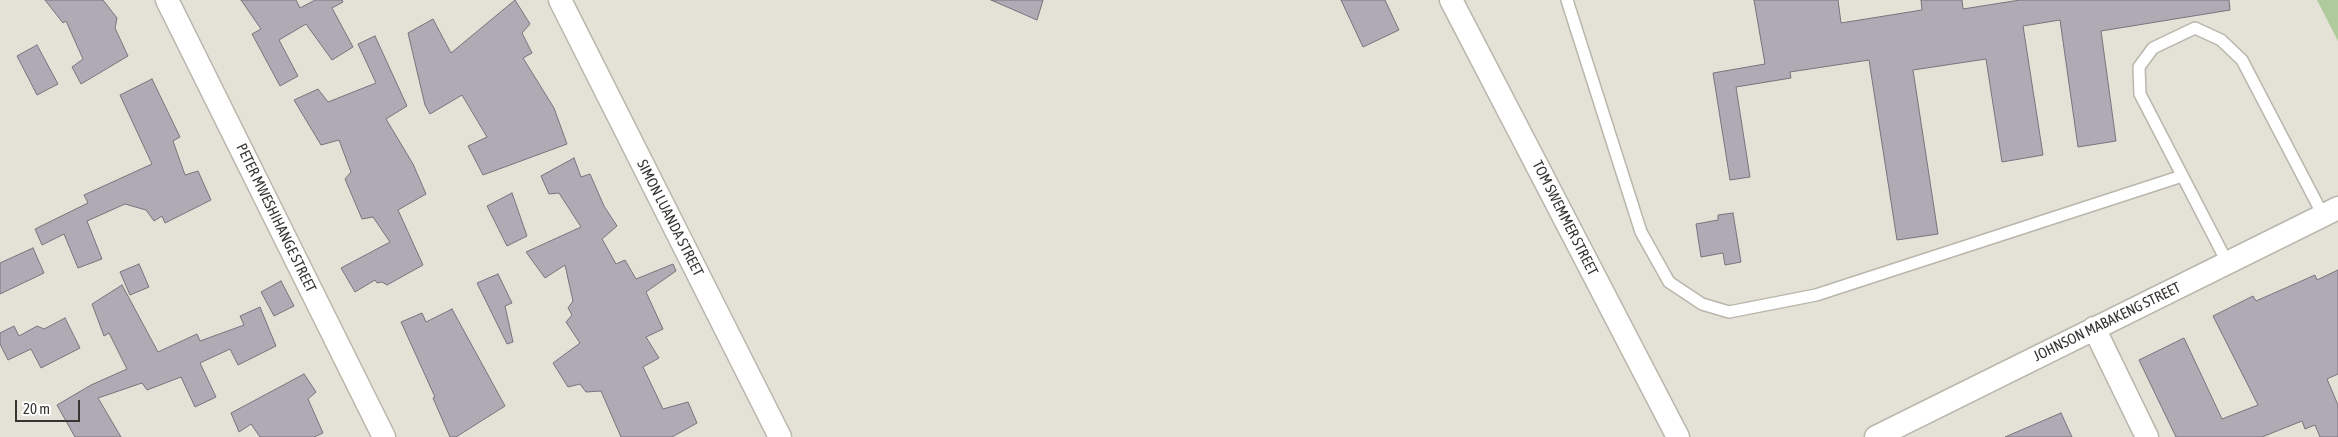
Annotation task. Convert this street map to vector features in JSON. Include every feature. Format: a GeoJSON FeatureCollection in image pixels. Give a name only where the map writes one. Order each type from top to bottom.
{"type":"FeatureCollection","features":[{"type":"Feature","properties":{"kind":"street","name":"PETER MWESHIHANGE STREET"},"geometry":{"type":"LineString","coordinates":[[167,0],[384,437]]}},
{"type":"Feature","properties":{"kind":"street","name":"SIMON LUANDA STREET"},"geometry":{"type":"LineString","coordinates":[[560,0],[780,437]]}},
{"type":"Feature","properties":{"kind":"street","name":"TOM SWEMMER STREET"},"geometry":{"type":"LineString","coordinates":[[1451,0],[1678,437]]}},
{"type":"Feature","properties":{"kind":"street","name":"JOHNSON MABAKENG STREET"},"geometry":{"type":"LineString","coordinates":[[1876,437],[2330,212]]}},
{"type":"Feature","properties":{"kind":"street"},"geometry":{"type":"LineString","coordinates":[[2094,328],[2147,437]]}},
{"type":"Feature","properties":{"kind":"lane"},"geometry":{"type":"LineString","coordinates":[[1567,0],[1640,232],[1669,282],[1702,304],[1720,310],[1729,312],[1816,295],[2182,176]]}},
{"type":"Feature","properties":{"kind":"lane"},"geometry":{"type":"LineString","coordinates":[[2227,262],[2140,94],[2139,67],[2153,48],[2195,28],[2221,40],[2242,60],[2330,212]]}},
{"type":"Feature","properties":{"kind":"green space"},"geometry":{"type":"Polygon","coordinates":[[[2317,0],[2338,0],[2338,41],[2317,0]]]}},
{"type":"Feature","properties":{"kind":"building"},"geometry":{"type":"Polygon","coordinates":[[[45,0],[103,0],[117,18],[115,28],[128,56],[81,84],[72,67],[83,59],[66,21],[63,23],[45,0]]]}},
{"type":"Feature","properties":{"kind":"building"},"geometry":{"type":"Polygon","coordinates":[[[241,0],[296,0],[300,8],[315,0],[342,0],[343,2],[332,8],[353,47],[332,60],[306,24],[279,40],[298,76],[280,86],[252,34],[261,29],[241,0]]]}},
{"type":"Feature","properties":{"kind":"building"},"geometry":{"type":"Polygon","coordinates":[[[515,0],[530,24],[522,33],[532,53],[523,58],[554,108],[567,144],[483,175],[468,146],[487,137],[462,95],[430,114],[425,105],[408,33],[433,19],[451,53],[515,0]]]}},
{"type":"Feature","properties":{"kind":"building"},"geometry":{"type":"Polygon","coordinates":[[[991,0],[1043,0],[1037,20],[991,0]]]}},
{"type":"Feature","properties":{"kind":"building"},"geometry":{"type":"Polygon","coordinates":[[[1341,0],[1385,0],[1399,30],[1363,47],[1341,0]]]}},
{"type":"Feature","properties":{"kind":"building"},"geometry":{"type":"Polygon","coordinates":[[[1754,0],[1838,0],[1841,23],[1922,10],[1921,0],[1962,0],[1963,9],[2020,0],[2229,0],[2230,10],[2101,31],[2116,141],[2078,147],[2060,20],[2023,26],[2043,155],[2002,162],[1986,59],[1913,70],[1938,234],[1897,240],[1869,60],[1790,72],[1791,78],[1736,87],[1750,177],[1730,180],[1713,73],[1765,64],[1754,0]]]}},
{"type":"Feature","properties":{"kind":"building"},"geometry":{"type":"Polygon","coordinates":[[[375,36],[407,106],[386,119],[413,164],[426,194],[398,210],[423,265],[387,285],[382,282],[377,283],[375,280],[355,292],[341,268],[390,242],[373,217],[362,219],[345,179],[351,172],[339,140],[321,145],[294,100],[318,89],[328,102],[376,83],[358,44],[375,36]]]}},
{"type":"Feature","properties":{"kind":"building"},"geometry":{"type":"Polygon","coordinates":[[[37,45],[58,84],[37,95],[17,56],[37,45]]]}},
{"type":"Feature","properties":{"kind":"building"},"geometry":{"type":"Polygon","coordinates":[[[152,79],[180,137],[173,141],[185,175],[198,171],[211,200],[165,223],[162,216],[154,221],[146,210],[125,204],[87,221],[102,259],[78,268],[64,234],[42,245],[35,229],[88,203],[84,195],[152,164],[120,95],[152,79]]]}},
{"type":"Feature","properties":{"kind":"building"},"geometry":{"type":"Polygon","coordinates":[[[574,158],[581,177],[590,174],[604,206],[617,226],[602,239],[616,264],[625,260],[636,279],[673,264],[676,271],[646,292],[663,329],[646,337],[659,358],[643,367],[663,409],[688,402],[697,423],[672,437],[621,437],[601,391],[586,392],[580,384],[568,387],[553,363],[580,343],[566,322],[572,315],[568,308],[573,301],[565,265],[545,278],[526,252],[581,227],[559,193],[549,194],[541,176],[574,158]]]}},
{"type":"Feature","properties":{"kind":"building"},"geometry":{"type":"Polygon","coordinates":[[[512,193],[527,236],[507,246],[487,206],[512,193]]]}},
{"type":"Feature","properties":{"kind":"building"},"geometry":{"type":"Polygon","coordinates":[[[1733,213],[1741,262],[1725,265],[1723,253],[1701,257],[1696,224],[1718,220],[1718,215],[1733,213]]]}},
{"type":"Feature","properties":{"kind":"building"},"geometry":{"type":"Polygon","coordinates":[[[33,248],[44,273],[0,294],[0,263],[33,248]]]}},
{"type":"Feature","properties":{"kind":"building"},"geometry":{"type":"Polygon","coordinates":[[[139,264],[149,287],[130,295],[120,272],[139,264]]]}},
{"type":"Feature","properties":{"kind":"building"},"geometry":{"type":"Polygon","coordinates":[[[2338,270],[2338,374],[2327,379],[2338,405],[2338,437],[2320,437],[2315,425],[2305,429],[2302,421],[2262,437],[2176,437],[2139,360],[2184,338],[2222,419],[2258,405],[2213,316],[2253,296],[2256,301],[2315,275],[2317,280],[2338,270]]]}},
{"type":"Feature","properties":{"kind":"building"},"geometry":{"type":"Polygon","coordinates":[[[498,274],[512,303],[505,306],[513,342],[507,344],[477,283],[498,274]]]}},
{"type":"Feature","properties":{"kind":"building"},"geometry":{"type":"Polygon","coordinates":[[[281,281],[294,306],[274,316],[261,292],[281,281]]]}},
{"type":"Feature","properties":{"kind":"building"},"geometry":{"type":"Polygon","coordinates":[[[122,285],[158,352],[197,334],[200,341],[244,325],[240,316],[260,307],[276,346],[238,365],[230,349],[200,363],[216,397],[195,407],[181,377],[147,390],[142,383],[98,398],[121,437],[75,437],[57,405],[91,385],[127,369],[109,333],[104,336],[92,304],[122,285]]]}},
{"type":"Feature","properties":{"kind":"building"},"geometry":{"type":"Polygon","coordinates":[[[452,309],[505,406],[456,437],[450,437],[433,398],[435,397],[401,322],[422,313],[426,322],[452,309]]]}},
{"type":"Feature","properties":{"kind":"building"},"geometry":{"type":"Polygon","coordinates":[[[65,318],[80,348],[41,368],[31,349],[8,360],[0,344],[0,333],[14,326],[19,336],[37,326],[44,329],[65,318]]]}},
{"type":"Feature","properties":{"kind":"building"},"geometry":{"type":"Polygon","coordinates":[[[304,374],[316,392],[308,399],[323,433],[314,437],[260,437],[251,424],[239,432],[231,413],[304,374]]]}},
{"type":"Feature","properties":{"kind":"building"},"geometry":{"type":"Polygon","coordinates":[[[2061,413],[2072,437],[2005,437],[2061,413]]]}}]}
